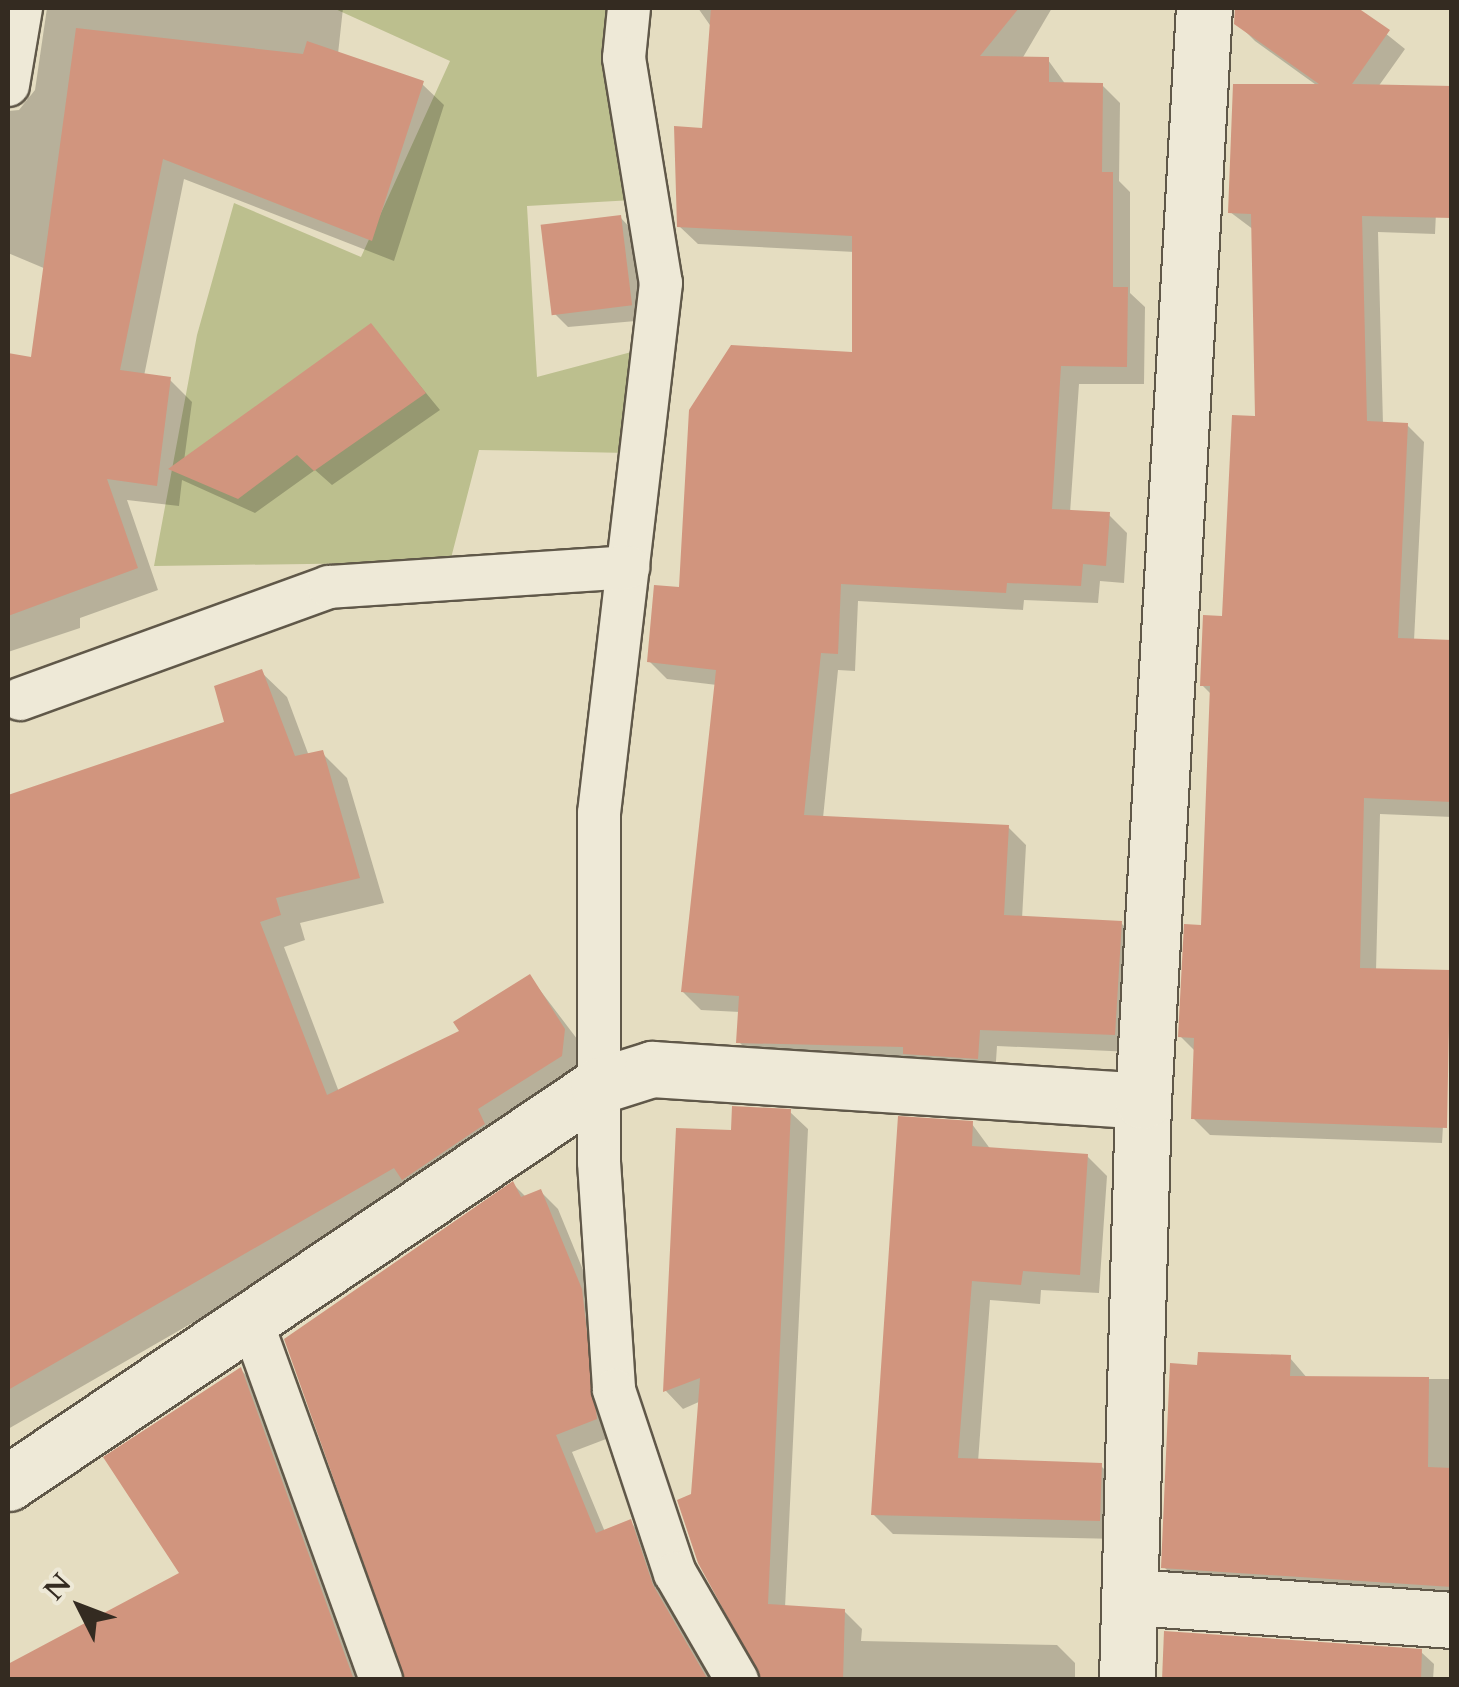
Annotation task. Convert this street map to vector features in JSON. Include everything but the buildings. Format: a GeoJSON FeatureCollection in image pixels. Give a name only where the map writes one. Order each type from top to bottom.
{"type":"FeatureCollection","features":[{"type":"Feature","properties":{"kind":"street"},"geometry":{"type":"LineString","coordinates":[[1127,1680],[1143,1101],[1204,8]]}},
{"type":"Feature","properties":{"kind":"street"},"geometry":{"type":"LineString","coordinates":[[8,1484],[598,1086],[652,1070],[1143,1101]]}},
{"type":"Feature","properties":{"kind":"street"},"geometry":{"type":"LineString","coordinates":[[1132,1598],[1452,1620]]}},
{"type":"Feature","properties":{"kind":"lane"},"geometry":{"type":"LineString","coordinates":[[8,85],[21,8]]}},
{"type":"Feature","properties":{"kind":"lane"},"geometry":{"type":"LineString","coordinates":[[629,8],[624,58],[661,283],[600,813],[598,1086],[614,1390],[675,1573],[737,1680]]}},
{"type":"Feature","properties":{"kind":"lane"},"geometry":{"type":"LineString","coordinates":[[20,699],[329,587],[628,566]]}},
{"type":"Feature","properties":{"kind":"lane"},"geometry":{"type":"LineString","coordinates":[[252,1323],[381,1680]]}},
{"type":"Feature","properties":{"kind":"green space"},"geometry":{"type":"Polygon","coordinates":[[[333,8],[613,8],[633,200],[527,206],[537,377],[639,350],[628,453],[479,450],[450,562],[154,566],[197,335],[234,203],[361,257],[450,61],[333,8]]]}}]}
